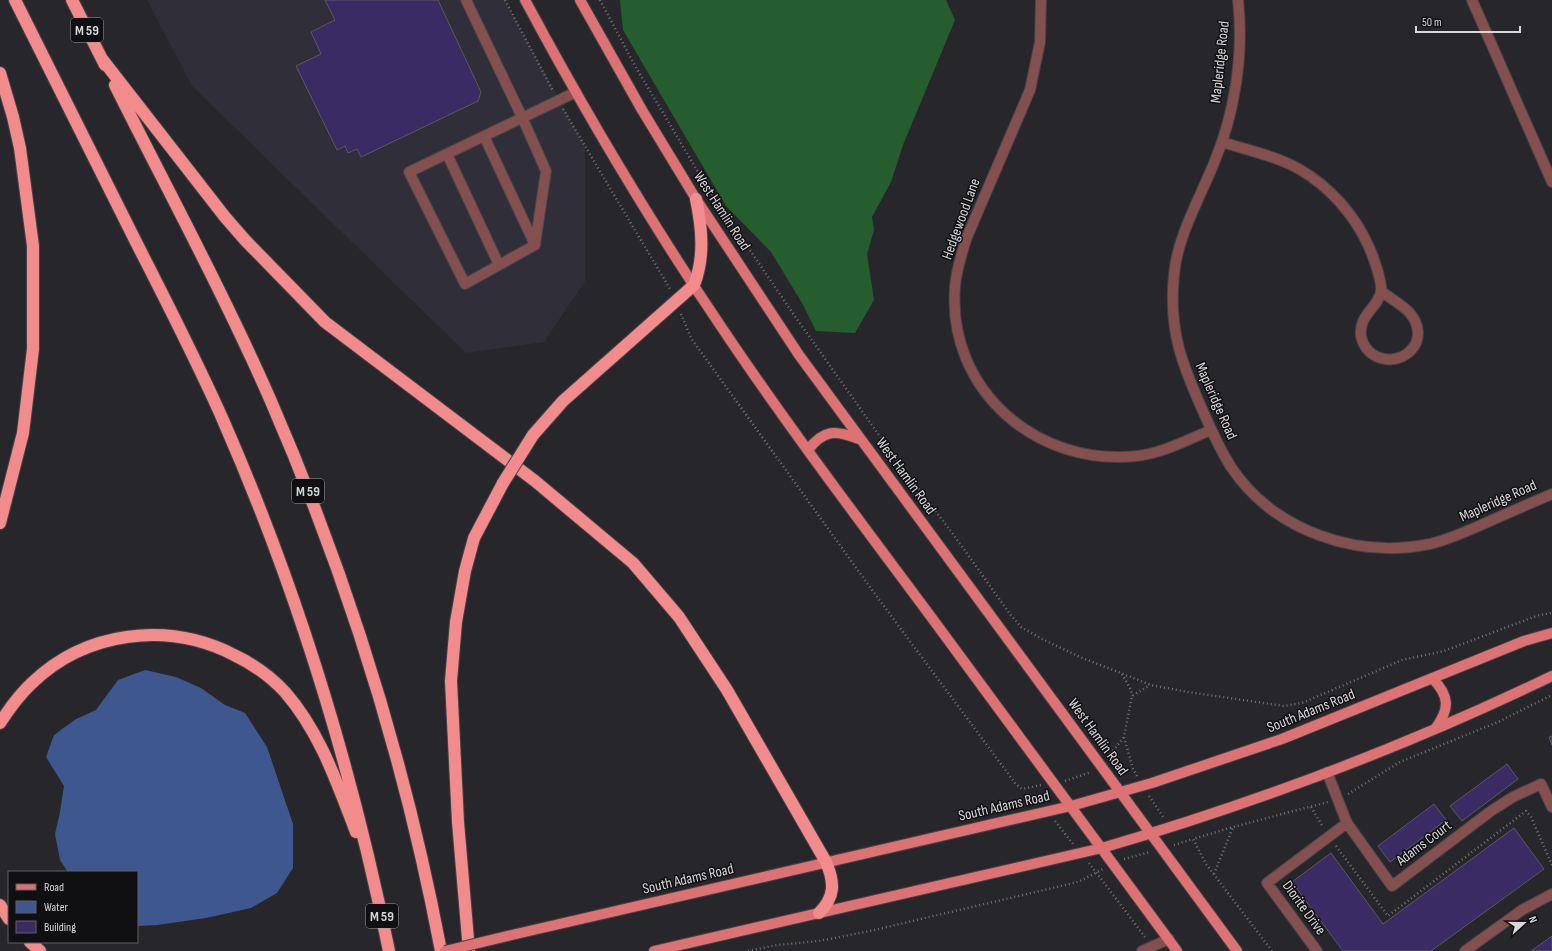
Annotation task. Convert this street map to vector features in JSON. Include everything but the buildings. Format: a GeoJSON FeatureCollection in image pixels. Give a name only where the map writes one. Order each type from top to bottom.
{"type":"FeatureCollection","features":[{"type":"Feature","properties":{"kind":"highway","name":"M 59"},"geometry":{"type":"LineString","coordinates":[[14,0],[186,342],[222,418],[254,492],[318,668],[346,764],[374,880],[389,951]]}},
{"type":"Feature","properties":{"kind":"highway","name":"M 59"},"geometry":{"type":"LineString","coordinates":[[72,0],[248,351],[284,432],[320,522],[354,617],[384,712],[418,843],[440,951]]}},
{"type":"Feature","properties":{"kind":"highway"},"geometry":{"type":"LineString","coordinates":[[102,59],[225,217],[325,322],[535,481],[633,563],[679,617],[727,690],[826,862],[833,884],[827,905],[819,914]]}},
{"type":"Feature","properties":{"kind":"highway"},"geometry":{"type":"LineString","coordinates":[[0,73],[20,148],[33,246],[33,349],[23,433],[0,523]]}},
{"type":"Feature","properties":{"kind":"highway"},"geometry":{"type":"LineString","coordinates":[[469,951],[458,815],[451,681],[456,622],[465,571],[474,538],[502,482],[533,435],[563,400],[694,285],[699,273],[701,243],[700,216],[696,199]]}},
{"type":"Feature","properties":{"kind":"highway"},"geometry":{"type":"LineString","coordinates":[[0,723],[18,697],[46,671],[78,652],[111,639],[146,635],[178,636],[195,639],[226,650],[256,667],[273,680],[285,692],[308,723],[327,757],[374,880]]}},
{"type":"Feature","properties":{"kind":"highway"},"geometry":{"type":"LineString","coordinates":[[0,905],[8,917]]}},
{"type":"Feature","properties":{"kind":"highway"},"geometry":{"type":"LineString","coordinates":[[31,943],[40,951]]}},
{"type":"Feature","properties":{"kind":"main road"},"geometry":{"type":"LineString","coordinates":[[525,0],[576,92],[632,186],[722,328],[808,450],[1178,951]]}},
{"type":"Feature","properties":{"kind":"main road","name":"West Hamlin Road"},"geometry":{"type":"LineString","coordinates":[[580,0],[642,110],[696,199],[799,355],[859,439],[1237,951]]}},
{"type":"Feature","properties":{"kind":"main road"},"geometry":{"type":"LineString","coordinates":[[808,450],[814,442],[828,434],[845,433],[859,439]]}},
{"type":"Feature","properties":{"kind":"main road","name":"South Adams Road"},"geometry":{"type":"LineString","coordinates":[[445,951],[1071,806],[1120,792],[1282,739],[1524,641],[1552,633]]}},
{"type":"Feature","properties":{"kind":"main road"},"geometry":{"type":"LineString","coordinates":[[654,951],[1102,848],[1150,834],[1271,793],[1327,772],[1435,729],[1552,676]]}},
{"type":"Feature","properties":{"kind":"main road"},"geometry":{"type":"LineString","coordinates":[[1432,678],[1441,688],[1446,703],[1446,711],[1435,729]]}},
{"type":"Feature","properties":{"kind":"street"},"geometry":{"type":"LineString","coordinates":[[466,0],[546,171],[535,246]]}},
{"type":"Feature","properties":{"kind":"street","name":"Hedgewood Lane"},"geometry":{"type":"LineString","coordinates":[[1041,0],[1040,42],[1030,90],[967,237],[960,260],[955,286],[955,307],[963,350],[977,379],[996,405],[1008,417],[1037,438],[1064,449],[1089,455],[1123,457],[1138,456],[1161,451],[1211,430]]}},
{"type":"Feature","properties":{"kind":"street","name":"Mapleridge Road"},"geometry":{"type":"LineString","coordinates":[[1238,0],[1240,36],[1234,98],[1222,142],[1179,249],[1174,272],[1172,296],[1173,319],[1181,358],[1211,430],[1232,468],[1250,489],[1271,508],[1296,524],[1324,538],[1358,547],[1387,548],[1430,544],[1465,532],[1552,494]]}},
{"type":"Feature","properties":{"kind":"street"},"geometry":{"type":"LineString","coordinates":[[1472,0],[1552,182]]}},
{"type":"Feature","properties":{"kind":"street"},"geometry":{"type":"LineString","coordinates":[[535,246],[465,284],[409,172],[576,92]]}},
{"type":"Feature","properties":{"kind":"street"},"geometry":{"type":"LineString","coordinates":[[484,136],[535,246]]}},
{"type":"Feature","properties":{"kind":"street"},"geometry":{"type":"LineString","coordinates":[[1222,142],[1298,168],[1317,180],[1333,194],[1348,212],[1367,242],[1374,258],[1381,291],[1376,303],[1363,320],[1361,336],[1364,345],[1370,353],[1378,358],[1392,361],[1409,353],[1415,346],[1418,337],[1417,324],[1407,309],[1381,291]]}},
{"type":"Feature","properties":{"kind":"street"},"geometry":{"type":"LineString","coordinates":[[447,154],[499,265]]}},
{"type":"Feature","properties":{"kind":"street","name":"Adams Court"},"geometry":{"type":"LineString","coordinates":[[1327,772],[1347,823],[1392,886],[1491,811],[1540,784],[1552,807]]}},
{"type":"Feature","properties":{"kind":"street","name":"Diorite Drive"},"geometry":{"type":"LineString","coordinates":[[1317,951],[1267,883],[1347,823]]}},
{"type":"Feature","properties":{"kind":"street"},"geometry":{"type":"LineString","coordinates":[[1465,951],[1522,910],[1552,894]]}},
{"type":"Feature","properties":{"kind":"street"},"geometry":{"type":"LineString","coordinates":[[1142,951],[1169,939]]}},
{"type":"Feature","properties":{"kind":"path"},"geometry":{"type":"LineString","coordinates":[[505,0],[558,100],[668,284],[691,338],[872,590],[1015,783],[1022,789]]}},
{"type":"Feature","properties":{"kind":"path"},"geometry":{"type":"LineString","coordinates":[[600,0],[634,64],[711,193],[792,312],[875,429],[1021,627],[1042,639],[1150,685],[1284,706],[1302,703],[1402,660],[1444,651],[1538,615],[1552,612]]}},
{"type":"Feature","properties":{"kind":"path"},"geometry":{"type":"LineString","coordinates":[[1122,674],[1131,690],[1132,696],[1124,737],[1132,769]]}},
{"type":"Feature","properties":{"kind":"path"},"geometry":{"type":"LineString","coordinates":[[1132,696],[1150,685]]}},
{"type":"Feature","properties":{"kind":"path"},"geometry":{"type":"LineString","coordinates":[[1108,758],[1124,737]]}},
{"type":"Feature","properties":{"kind":"path"},"geometry":{"type":"LineString","coordinates":[[1064,781],[1093,771]]}},
{"type":"Feature","properties":{"kind":"path"},"geometry":{"type":"LineString","coordinates":[[1147,793],[1165,819]]}},
{"type":"Feature","properties":{"kind":"path"},"geometry":{"type":"LineString","coordinates":[[1053,819],[1074,845]]}},
{"type":"Feature","properties":{"kind":"path"},"geometry":{"type":"LineString","coordinates":[[1214,875],[1233,827]]}},
{"type":"Feature","properties":{"kind":"path"},"geometry":{"type":"LineString","coordinates":[[1121,860],[1152,852]]}},
{"type":"Feature","properties":{"kind":"path"},"geometry":{"type":"LineString","coordinates":[[748,951],[776,945],[818,942],[870,931],[1078,882],[1098,872],[1152,947]]}},
{"type":"Feature","properties":{"kind":"shaded area"},"geometry":{"type":"Polygon","coordinates":[[[147,0],[505,0],[585,146],[585,281],[544,342],[466,353],[192,86],[147,0]]]}},
{"type":"Feature","properties":{"kind":"green space"},"geometry":{"type":"Polygon","coordinates":[[[620,0],[946,0],[955,20],[903,145],[891,182],[872,217],[874,230],[867,254],[874,300],[855,333],[816,331],[802,303],[771,252],[726,206],[623,30],[620,0]]]}},
{"type":"Feature","properties":{"kind":"water"},"geometry":{"type":"Polygon","coordinates":[[[145,670],[176,677],[201,688],[225,705],[245,713],[267,747],[293,824],[293,868],[277,893],[251,908],[206,918],[157,925],[138,926],[138,871],[67,871],[60,860],[55,834],[64,786],[46,757],[54,735],[76,719],[96,710],[118,680],[145,670]]]}}]}
